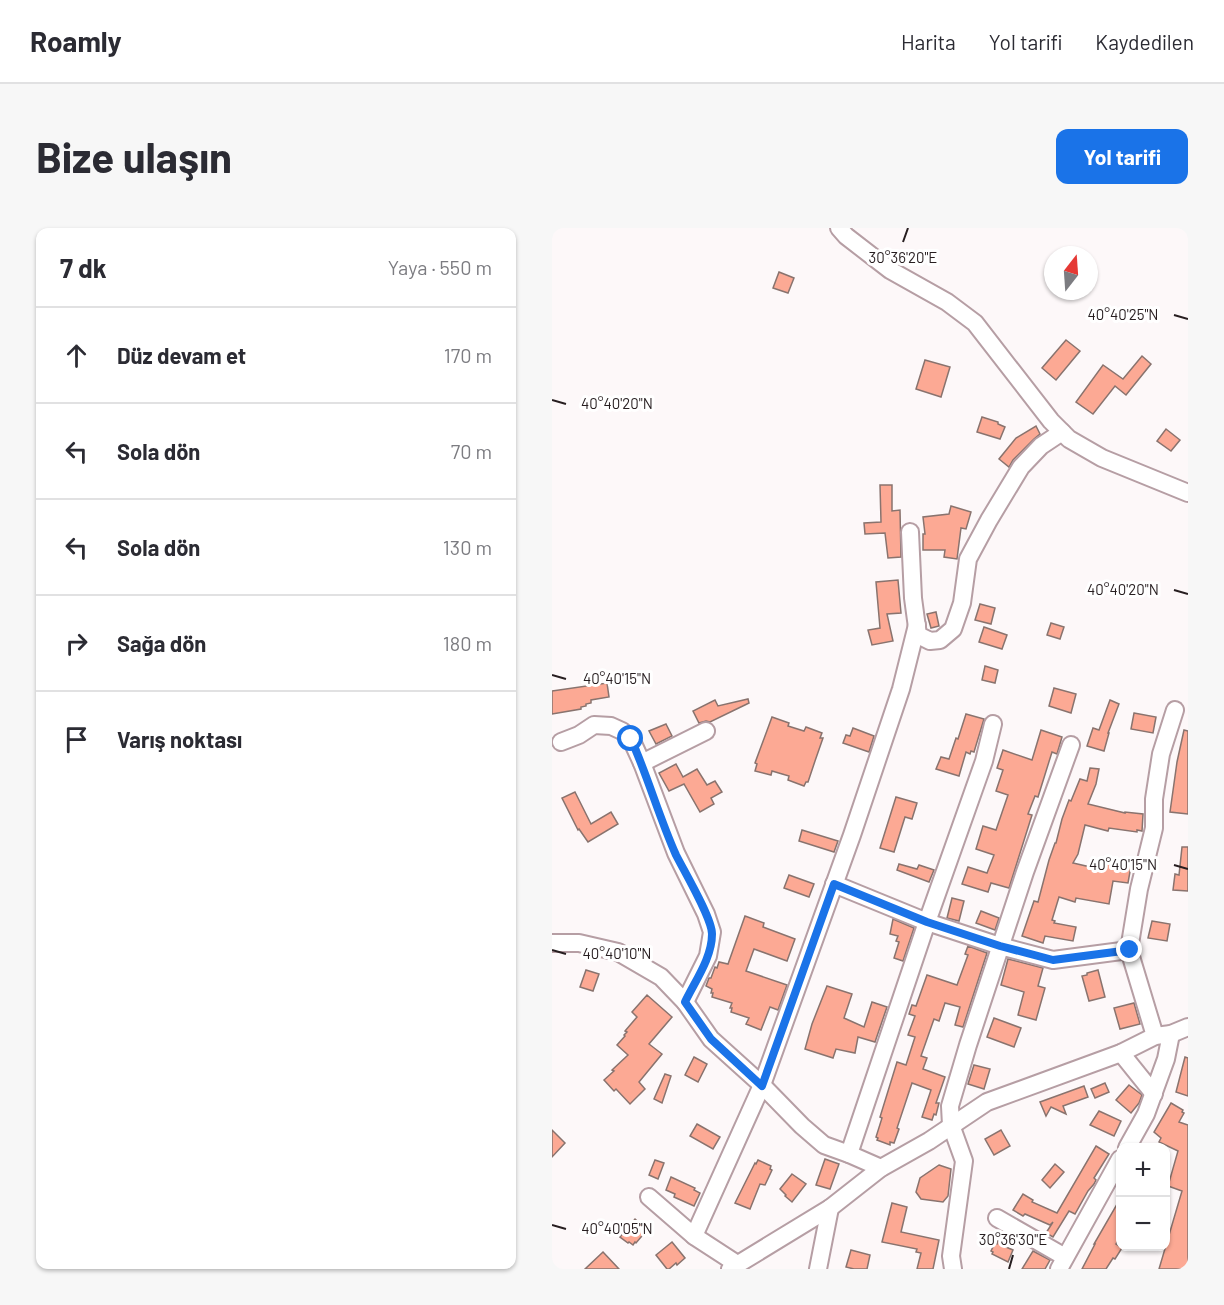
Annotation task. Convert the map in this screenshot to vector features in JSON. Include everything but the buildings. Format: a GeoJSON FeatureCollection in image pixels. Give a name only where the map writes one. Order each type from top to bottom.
{"type":"FeatureCollection","features":[{"type":"Feature","properties":{"kind":"street"},"geometry":{"type":"LineString","coordinates":[[839,228],[890,270],[947,302],[975,323],[1051,420],[1069,439],[1102,458],[1188,494]]}},
{"type":"Feature","properties":{"kind":"street"},"geometry":{"type":"LineString","coordinates":[[910,531],[913,598],[918,635],[930,642],[940,640],[953,629],[962,603],[968,559],[989,520],[1021,467],[1041,446],[1062,432]]}},
{"type":"Feature","properties":{"kind":"street"},"geometry":{"type":"LineString","coordinates":[[694,1236],[762,1086],[901,689],[917,625]]}},
{"type":"Feature","properties":{"kind":"street"},"geometry":{"type":"LineString","coordinates":[[1130,1143],[1146,1114],[1166,1059],[1163,1035],[1130,950],[1139,889],[1154,828],[1154,799],[1161,754],[1175,710]]}},
{"type":"Feature","properties":{"kind":"street"},"geometry":{"type":"LineString","coordinates":[[849,1154],[984,761],[993,724]]}},
{"type":"Feature","properties":{"kind":"street"},"geometry":{"type":"LineString","coordinates":[[561,742],[579,735],[594,725],[611,726],[622,731],[631,739],[675,853],[706,914],[712,932],[708,956],[685,1002]]}},
{"type":"Feature","properties":{"kind":"street"},"geometry":{"type":"LineString","coordinates":[[642,763],[706,731]]}},
{"type":"Feature","properties":{"kind":"street"},"geometry":{"type":"LineString","coordinates":[[953,1269],[951,1256],[964,1161],[951,1125],[950,1106],[1024,872],[1071,745]]}},
{"type":"Feature","properties":{"kind":"street"},"geometry":{"type":"LineString","coordinates":[[834,884],[927,922],[1000,946],[1053,960],[1130,950]]}},
{"type":"Feature","properties":{"kind":"street"},"geometry":{"type":"LineString","coordinates":[[552,943],[579,943],[618,952],[661,977],[685,1002],[711,1039],[801,1126],[824,1145],[881,1168]]}},
{"type":"Feature","properties":{"kind":"street"},"geometry":{"type":"LineString","coordinates":[[649,1197],[733,1267],[830,1208],[881,1168],[929,1141],[987,1102],[1121,1053],[1163,1035],[1188,1028]]}},
{"type":"Feature","properties":{"kind":"street"},"geometry":{"type":"LineString","coordinates":[[1121,1053],[1154,1094]]}},
{"type":"Feature","properties":{"kind":"street"},"geometry":{"type":"LineString","coordinates":[[997,1218],[1062,1263],[1116,1167]]}},
{"type":"Feature","properties":{"kind":"street"},"geometry":{"type":"LineString","coordinates":[[818,1269],[830,1208]]}},
{"type":"Feature","properties":{"kind":"route"},"geometry":{"type":"LineString","coordinates":[[631,739],[675,853],[706,914],[712,932],[708,956],[685,1002],[711,1039],[762,1086],[834,884],[927,922],[1000,946],[1053,960],[1130,950]]}}]}
